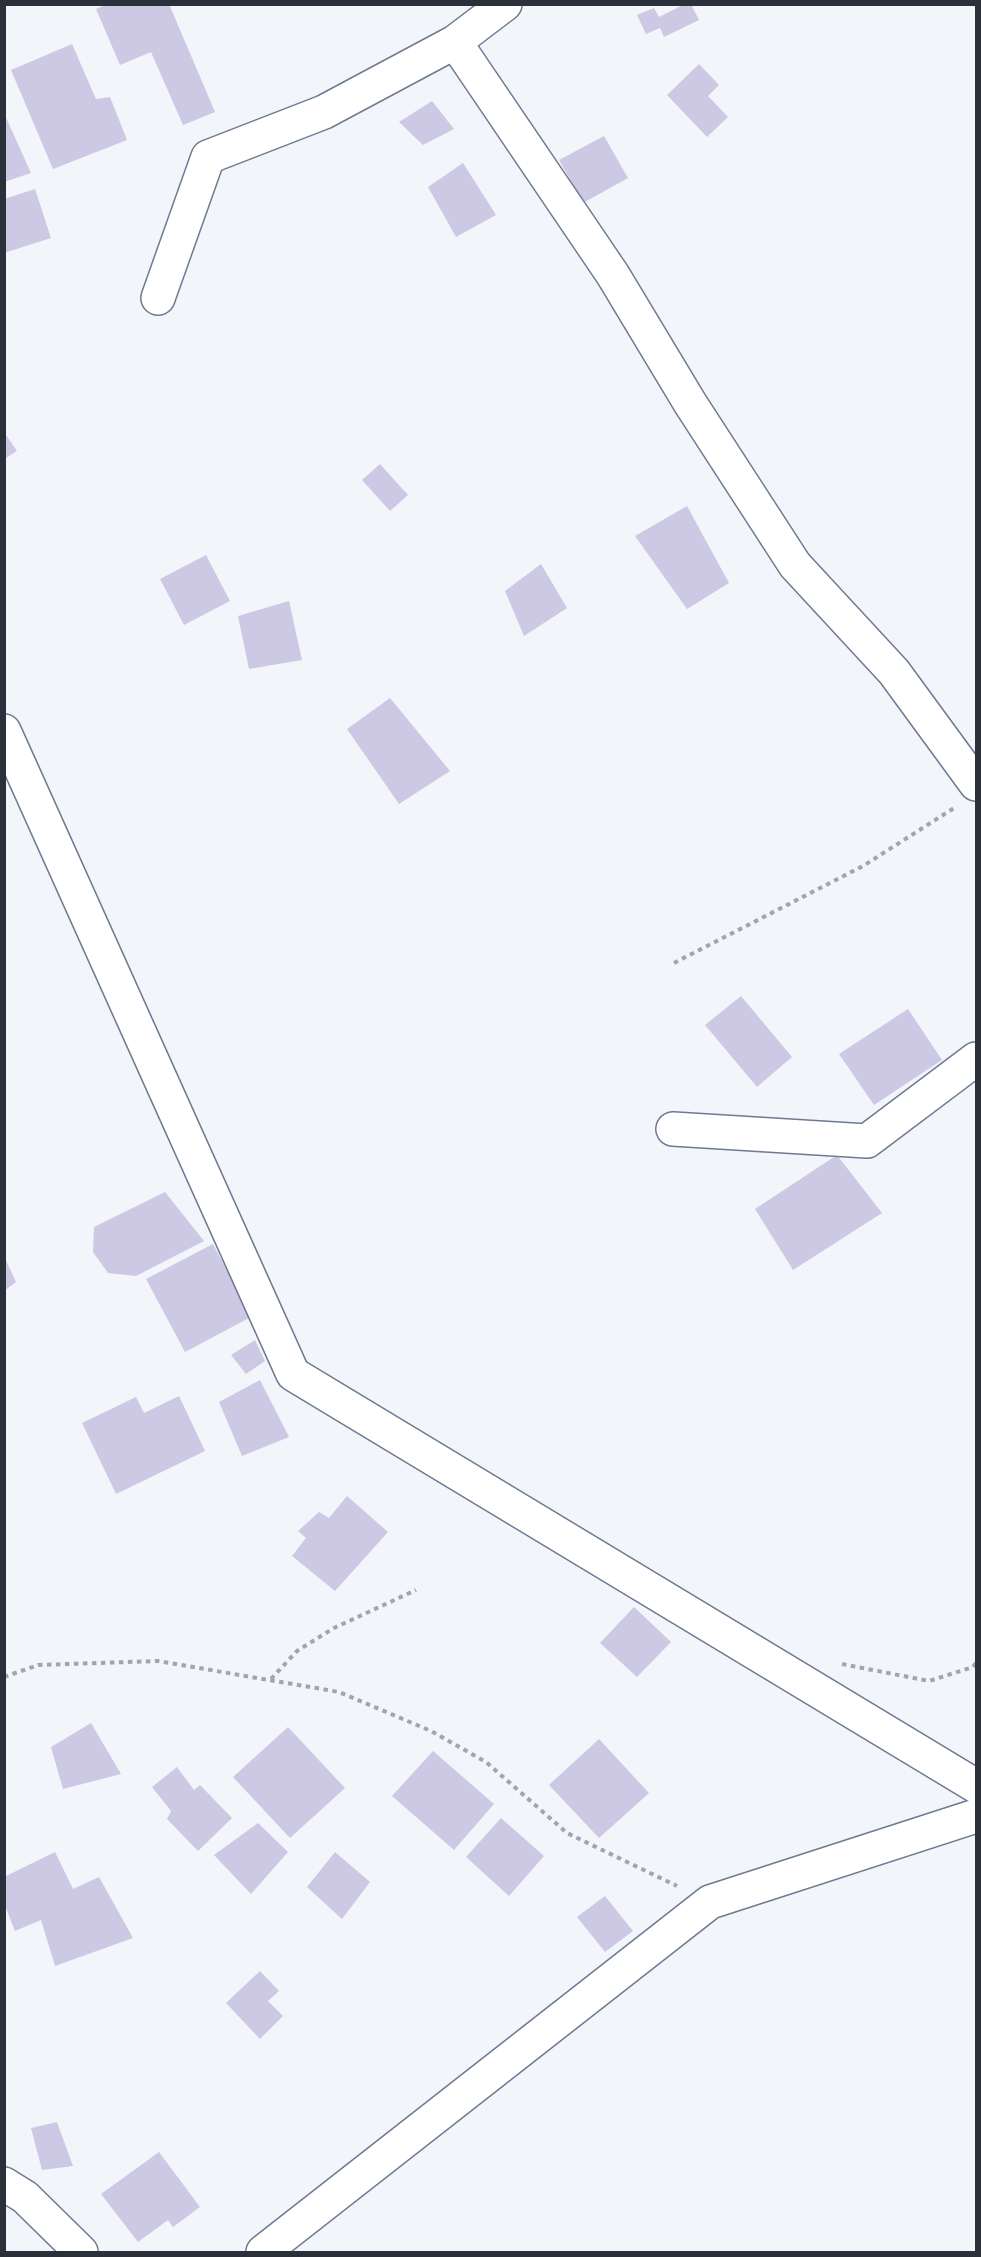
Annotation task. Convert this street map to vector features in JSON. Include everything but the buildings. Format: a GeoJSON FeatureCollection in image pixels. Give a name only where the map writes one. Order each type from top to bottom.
{"type":"FeatureCollection","features":[{"type":"Feature","properties":{"kind":"street"},"geometry":{"type":"LineString","coordinates":[[158,298],[208,157],[324,112],[455,42],[505,4]]}},
{"type":"Feature","properties":{"kind":"street"},"geometry":{"type":"LineString","coordinates":[[455,42],[613,275],[690,403],[795,565],[894,672],[967,795]]}},
{"type":"Feature","properties":{"kind":"street"},"geometry":{"type":"LineString","coordinates":[[4,731],[293,1374],[976,1786]]}},
{"type":"Feature","properties":{"kind":"street"},"geometry":{"type":"LineString","coordinates":[[673,1129],[867,1141],[976,1059]]}},
{"type":"Feature","properties":{"kind":"street"},"geometry":{"type":"LineString","coordinates":[[263,2253],[710,1902],[976,1816]]}},
{"type":"Feature","properties":{"kind":"street"},"geometry":{"type":"LineString","coordinates":[[4,2184],[25,2197],[81,2253]]}},
{"type":"Feature","properties":{"kind":"path"},"geometry":{"type":"LineString","coordinates":[[674,963],[863,866],[967,795]]}},
{"type":"Feature","properties":{"kind":"path"},"geometry":{"type":"LineString","coordinates":[[271,1680],[297,1651],[334,1628],[416,1590]]}},
{"type":"Feature","properties":{"kind":"path"},"geometry":{"type":"LineString","coordinates":[[4,1677],[38,1665],[158,1661],[339,1692],[431,1731],[486,1762],[567,1833],[710,1902]]}},
{"type":"Feature","properties":{"kind":"path"},"geometry":{"type":"LineString","coordinates":[[841,1664],[929,1681],[973,1667],[976,1663]]}}]}
